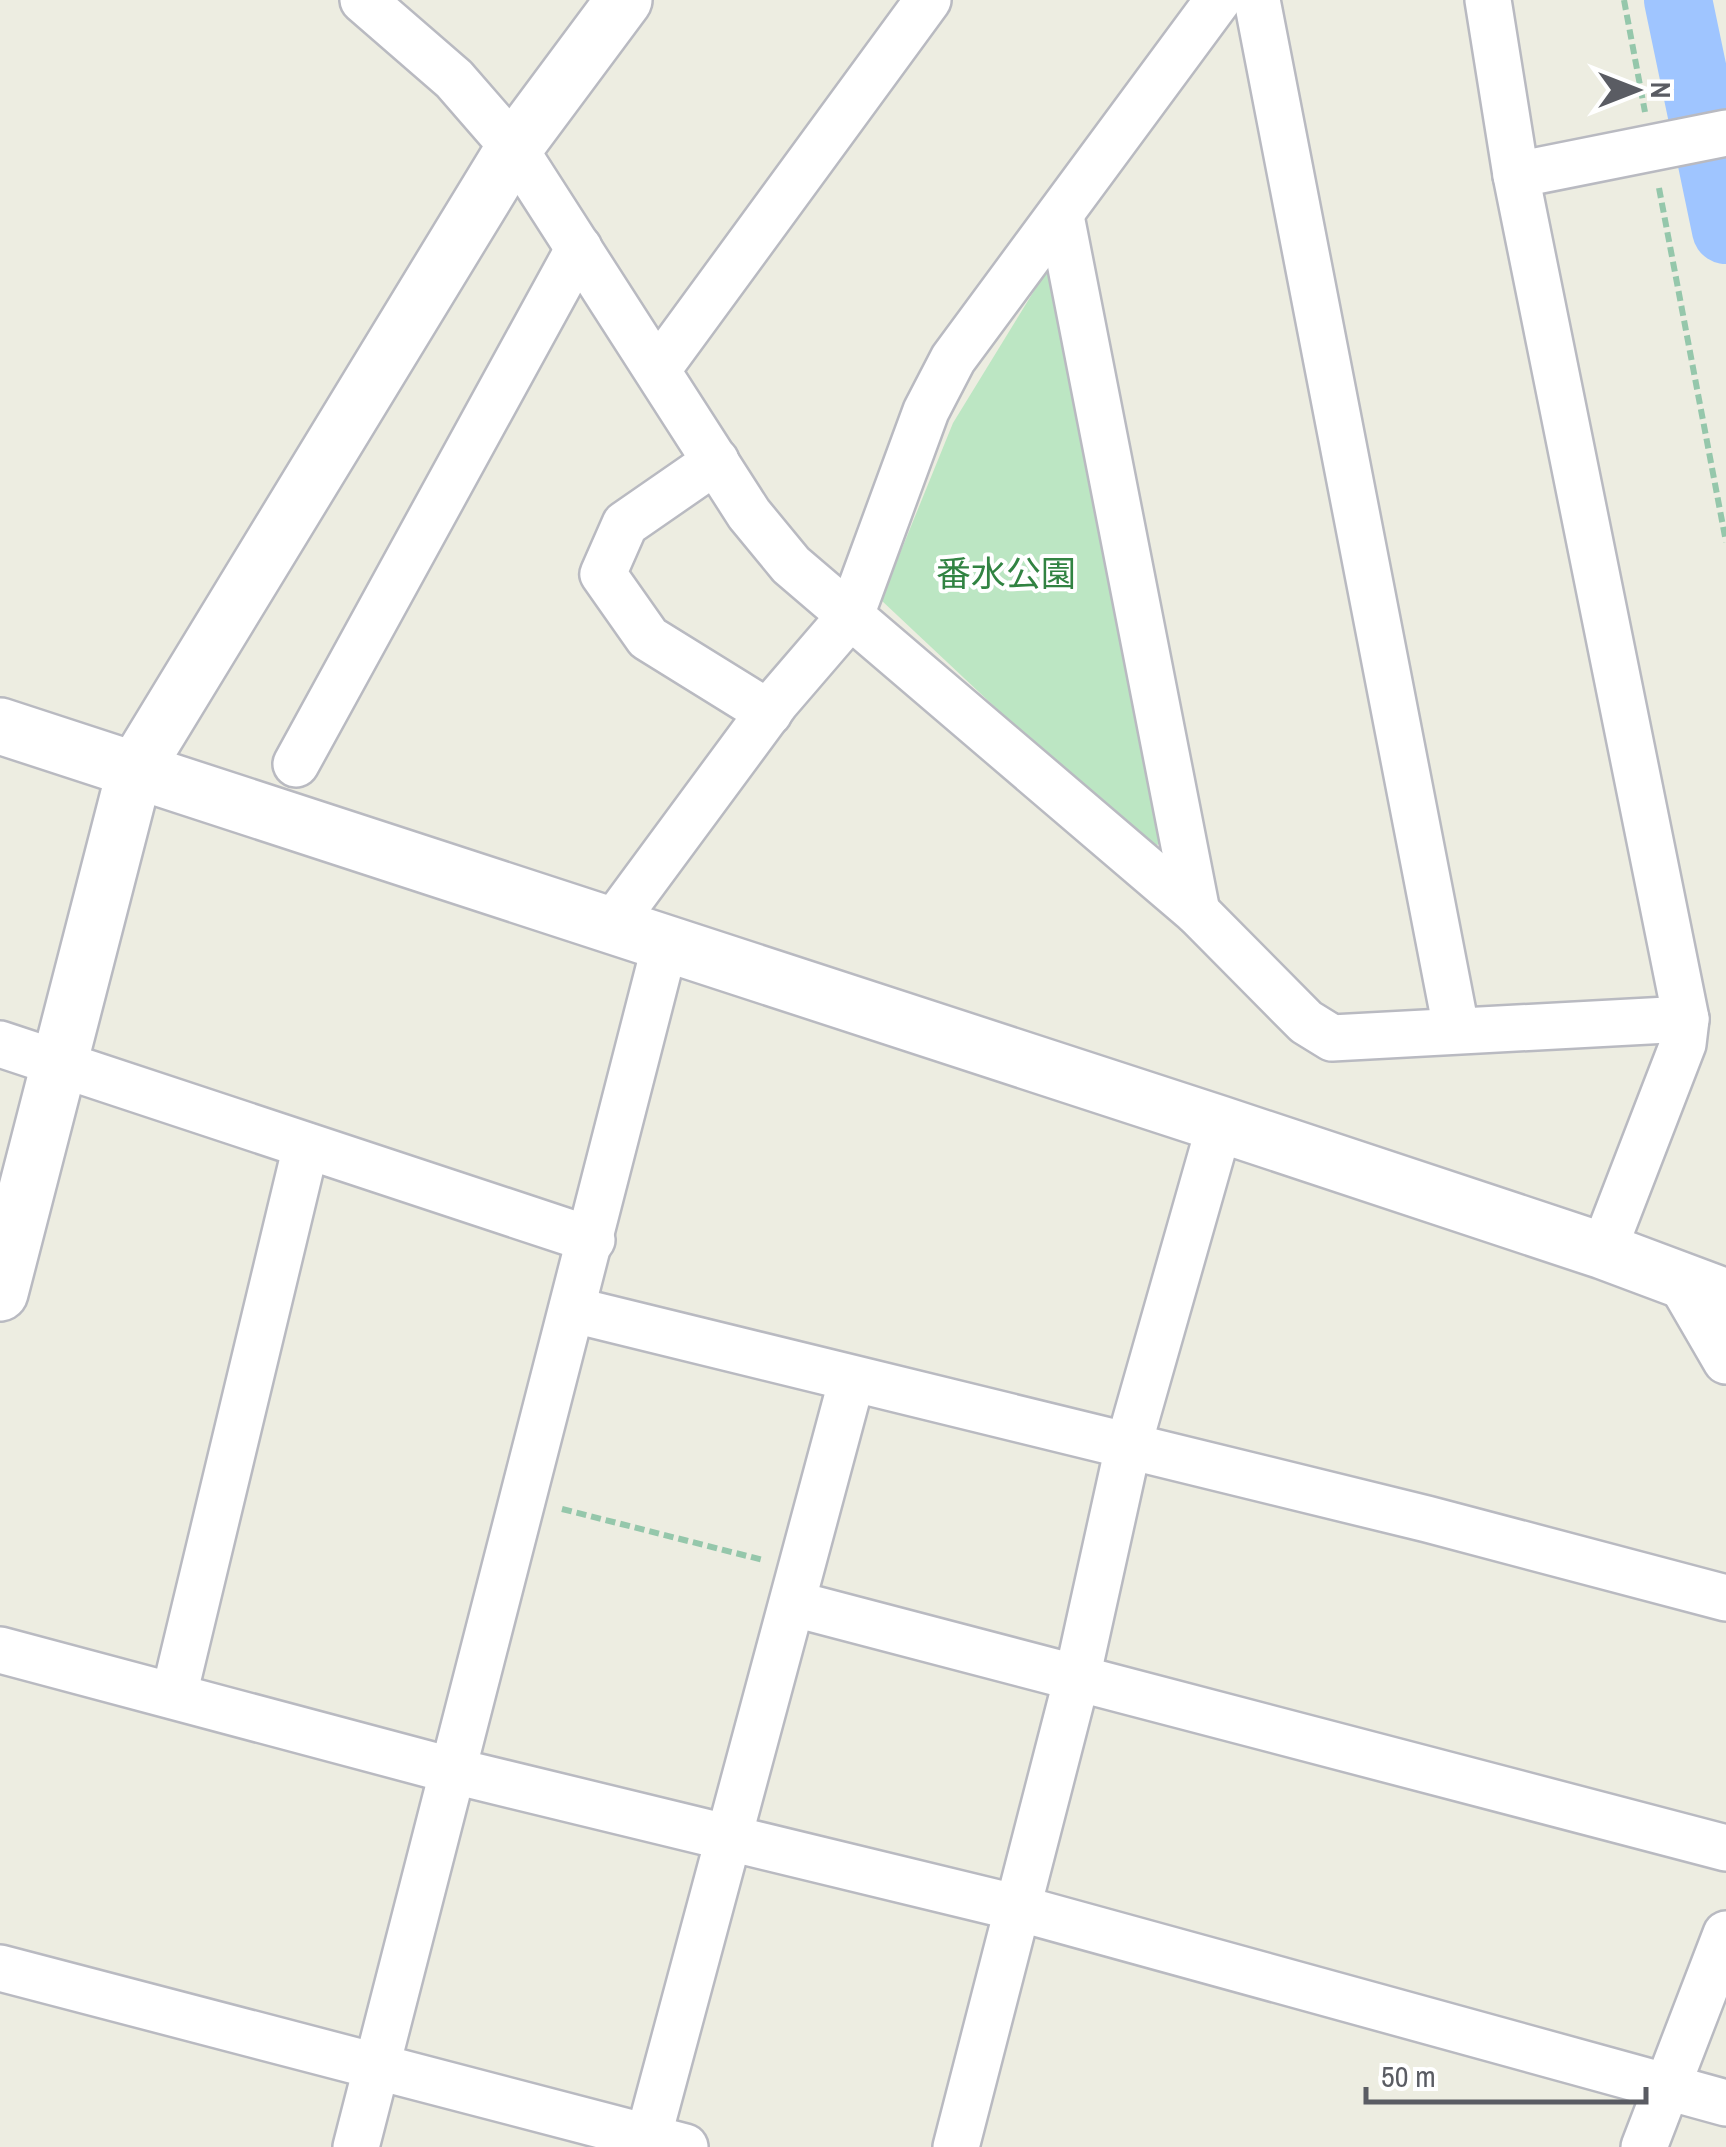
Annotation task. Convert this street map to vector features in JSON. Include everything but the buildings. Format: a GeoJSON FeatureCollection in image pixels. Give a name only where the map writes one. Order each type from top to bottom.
{"type":"FeatureCollection","features":[{"type":"Feature","properties":{"kind":"street"},"geometry":{"type":"LineString","coordinates":[[363,0],[454,79],[514,148],[749,514],[791,564],[1197,912],[1306,1022],[1332,1038],[1456,1028],[1686,1019]]}},
{"type":"Feature","properties":{"kind":"street"},"geometry":{"type":"LineString","coordinates":[[0,1293],[57,1060],[135,770],[514,148],[624,0]]}},
{"type":"Feature","properties":{"kind":"street"},"geometry":{"type":"LineString","coordinates":[[658,368],[928,0]]}},
{"type":"Feature","properties":{"kind":"street"},"geometry":{"type":"LineString","coordinates":[[611,926],[768,713],[851,615],[926,411],[946,372],[1218,0]]}},
{"type":"Feature","properties":{"kind":"street"},"geometry":{"type":"LineString","coordinates":[[1257,0],[1456,1028]]}},
{"type":"Feature","properties":{"kind":"street"},"geometry":{"type":"LineString","coordinates":[[1488,0],[1516,175],[1686,1019],[1683,1044],[1603,1251]]}},
{"type":"Feature","properties":{"kind":"street"},"geometry":{"type":"LineString","coordinates":[[1516,175],[1726,133]]}},
{"type":"Feature","properties":{"kind":"street"},"geometry":{"type":"LineString","coordinates":[[1061,216],[1197,912]]}},
{"type":"Feature","properties":{"kind":"street"},"geometry":{"type":"LineString","coordinates":[[296,764],[579,248]]}},
{"type":"Feature","properties":{"kind":"street"},"geometry":{"type":"LineString","coordinates":[[716,462],[625,524],[603,574],[648,638],[768,713]]}},
{"type":"Feature","properties":{"kind":"street"},"geometry":{"type":"LineString","coordinates":[[0,726],[1603,1251],[1702,1288],[1726,1361]]}},
{"type":"Feature","properties":{"kind":"street"},"geometry":{"type":"LineString","coordinates":[[356,2147],[665,945]]}},
{"type":"Feature","properties":{"kind":"street"},"geometry":{"type":"LineString","coordinates":[[0,1044],[592,1240]]}},
{"type":"Feature","properties":{"kind":"street"},"geometry":{"type":"LineString","coordinates":[[960,2146],[1077,1678],[1128,1447],[1220,1124]]}},
{"type":"Feature","properties":{"kind":"street"},"geometry":{"type":"LineString","coordinates":[[174,1695],[306,1146]]}},
{"type":"Feature","properties":{"kind":"street"},"geometry":{"type":"LineString","coordinates":[[574,1310],[1726,1598]]}},
{"type":"Feature","properties":{"kind":"street"},"geometry":{"type":"LineString","coordinates":[[0,1968],[667,2142],[726,1836],[799,1587],[852,1379]]}},
{"type":"Feature","properties":{"kind":"street"},"geometry":{"type":"LineString","coordinates":[[799,1587],[1077,1678],[1726,1848]]}},
{"type":"Feature","properties":{"kind":"street"},"geometry":{"type":"LineString","coordinates":[[0,1650],[450,1770],[1018,1908],[1726,2103]]}},
{"type":"Feature","properties":{"kind":"street"},"geometry":{"type":"LineString","coordinates":[[1644,2147],[1726,1934]]}},
{"type":"Feature","properties":{"kind":"path"},"geometry":{"type":"LineString","coordinates":[[1624,0],[1656,147],[1726,542]]}},
{"type":"Feature","properties":{"kind":"path"},"geometry":{"type":"LineString","coordinates":[[523,1500],[799,1587]]}},
{"type":"Feature","properties":{"kind":"green space","name":"番水公園"},"geometry":{"type":"Polygon","coordinates":[[[1041,271],[1058,275],[1165,841],[1147,850],[881,600],[953,423],[1037,286],[1041,271]]]}},
{"type":"Feature","properties":{"kind":"waterway"},"geometry":{"type":"LineString","coordinates":[[1678,0],[1726,230]]}}]}
